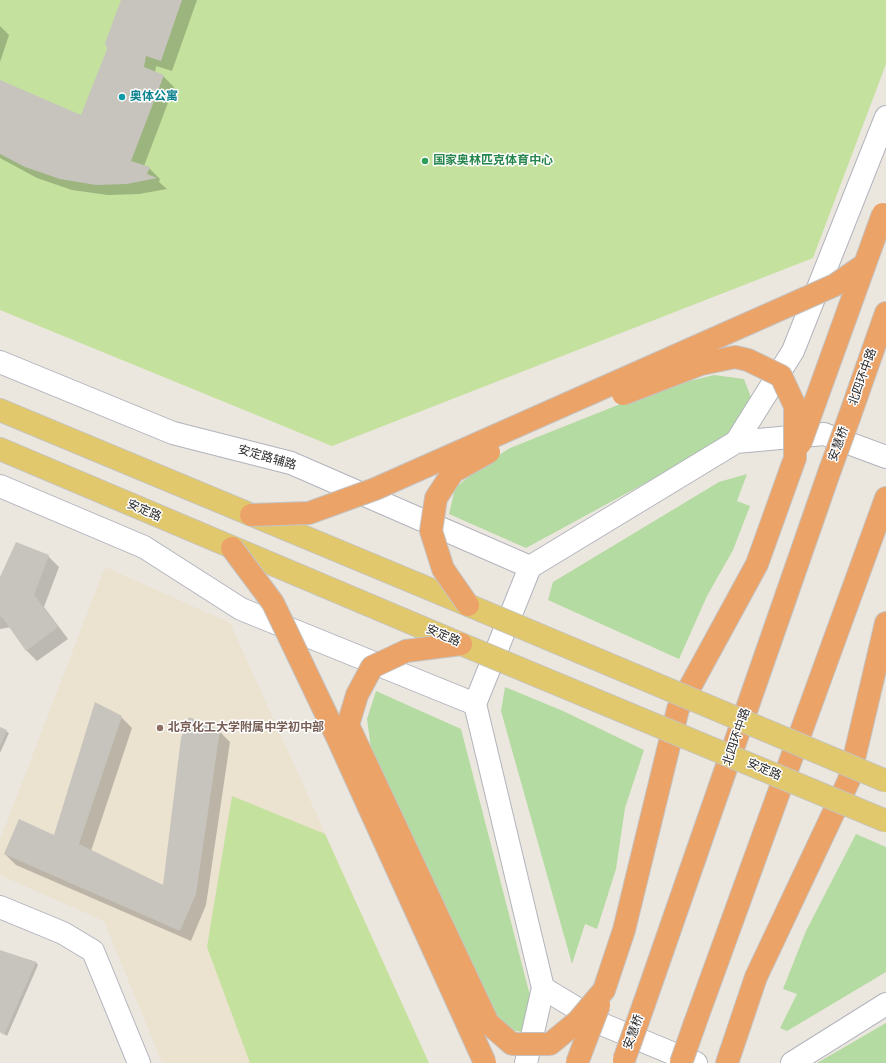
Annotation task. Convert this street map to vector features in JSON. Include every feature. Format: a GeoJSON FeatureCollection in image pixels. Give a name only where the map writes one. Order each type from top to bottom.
{"type":"FeatureCollection","features":[{"type":"Feature","properties":{"kind":"highway"},"geometry":{"type":"LineString","coordinates":[[577,1063],[624,930],[678,709],[757,564],[884,208]]}},
{"type":"Feature","properties":{"kind":"highway"},"geometry":{"type":"LineString","coordinates":[[251,515],[309,513],[375,489],[835,285],[864,265]]}},
{"type":"Feature","properties":{"kind":"highway","name":"北四环中路"},"geometry":{"type":"LineString","coordinates":[[849,418],[886,313]]}},
{"type":"Feature","properties":{"kind":"highway"},"geometry":{"type":"LineString","coordinates":[[468,605],[443,569],[431,531],[436,498],[453,472],[524,432],[701,364],[735,357],[748,360],[781,376],[795,406],[795,458]]}},
{"type":"Feature","properties":{"kind":"highway","name":"安慧桥"},"geometry":{"type":"LineString","coordinates":[[830,470],[849,418]]}},
{"type":"Feature","properties":{"kind":"highway","name":"北四环中路"},"geometry":{"type":"LineString","coordinates":[[644,1004],[830,470]]}},
{"type":"Feature","properties":{"kind":"highway"},"geometry":{"type":"LineString","coordinates":[[681,1063],[886,498]]}},
{"type":"Feature","properties":{"kind":"highway"},"geometry":{"type":"LineString","coordinates":[[232,548],[273,603],[338,739],[485,1063]]}},
{"type":"Feature","properties":{"kind":"highway"},"geometry":{"type":"LineString","coordinates":[[730,1060],[756,977],[849,780],[886,623]]}},
{"type":"Feature","properties":{"kind":"highway"},"geometry":{"type":"LineString","coordinates":[[461,644],[406,650],[372,667],[357,695],[348,725],[488,1023],[512,1044],[550,1044],[578,1021],[604,990]]}},
{"type":"Feature","properties":{"kind":"highway","name":"安慧桥"},"geometry":{"type":"LineString","coordinates":[[624,1061],[644,1004]]}},
{"type":"Feature","properties":{"kind":"main road"},"geometry":{"type":"LineString","coordinates":[[0,410],[886,781]]}},
{"type":"Feature","properties":{"kind":"main road","name":"安定路"},"geometry":{"type":"LineString","coordinates":[[0,450],[185,529],[886,821]]}},
{"type":"Feature","properties":{"kind":"street"},"geometry":{"type":"LineString","coordinates":[[736,442],[793,351],[886,117]]}},
{"type":"Feature","properties":{"kind":"street","name":"安定路辅路"},"geometry":{"type":"LineString","coordinates":[[0,362],[173,433],[291,463],[530,567]]}},
{"type":"Feature","properties":{"kind":"street"},"geometry":{"type":"LineString","coordinates":[[526,1063],[543,988],[475,704],[530,567],[736,442],[824,434],[886,457]]}},
{"type":"Feature","properties":{"kind":"street"},"geometry":{"type":"LineString","coordinates":[[0,486],[144,547],[241,609],[475,704]]}},
{"type":"Feature","properties":{"kind":"street"},"geometry":{"type":"LineString","coordinates":[[0,907],[63,933],[93,951],[139,1063]]}},
{"type":"Feature","properties":{"kind":"street"},"geometry":{"type":"LineString","coordinates":[[543,988],[604,1025],[696,1063]]}},
{"type":"Feature","properties":{"kind":"street"},"geometry":{"type":"LineString","coordinates":[[792,1063],[886,1004]]}},
{"type":"Feature","properties":{"kind":"shaded area","name":"北京化工大学附属中学初中部"},"geometry":{"type":"Polygon","coordinates":[[[105,567],[230,623],[429,1063],[162,1063],[104,921],[0,875],[0,840],[105,567]]]}},
{"type":"Feature","properties":{"kind":"green space","name":"国家奥林匹克体育中心"},"geometry":{"type":"Polygon","coordinates":[[[0,0],[886,0],[886,64],[813,258],[332,446],[0,310],[0,0]]]}},
{"type":"Feature","properties":{"kind":"green space"},"geometry":{"type":"Polygon","coordinates":[[[714,375],[744,379],[752,400],[738,427],[719,443],[526,548],[449,514],[455,488],[479,468],[510,448],[658,389],[714,375]]]}},
{"type":"Feature","properties":{"kind":"green space"},"geometry":{"type":"Polygon","coordinates":[[[747,474],[737,501],[750,506],[733,550],[707,596],[679,659],[548,600],[553,582],[719,482],[747,474]]]}},
{"type":"Feature","properties":{"kind":"green space"},"geometry":{"type":"Polygon","coordinates":[[[505,687],[563,711],[644,750],[625,808],[616,869],[597,929],[585,924],[572,964],[501,711],[505,687]]]}},
{"type":"Feature","properties":{"kind":"green space"},"geometry":{"type":"Polygon","coordinates":[[[376,691],[461,729],[534,1011],[528,1033],[500,1028],[373,764],[367,719],[376,691]]]}},
{"type":"Feature","properties":{"kind":"green space"},"geometry":{"type":"Polygon","coordinates":[[[232,796],[325,834],[429,1063],[250,1063],[207,947],[232,796]]]}},
{"type":"Feature","properties":{"kind":"green space"},"geometry":{"type":"Polygon","coordinates":[[[856,834],[886,847],[886,972],[787,1031],[780,1028],[797,994],[783,989],[806,931],[856,834]]]}},
{"type":"Feature","properties":{"kind":"green space"},"geometry":{"type":"Polygon","coordinates":[[[886,1023],[886,1063],[817,1063],[886,1023]]]}},
{"type":"Feature","properties":{"kind":"building","name":"奥体公寓"},"geometry":{"type":"Polygon","coordinates":[[[121,0],[182,0],[161,61],[146,56],[144,67],[164,75],[131,161],[150,167],[147,174],[157,178],[127,184],[96,185],[60,179],[25,167],[0,154],[0,80],[81,115],[107,49],[105,43],[121,0]]]}},
{"type":"Feature","properties":{"kind":"building"},"geometry":{"type":"Polygon","coordinates":[[[16,542],[49,555],[34,595],[58,627],[26,651],[2,617],[0,617],[0,577],[16,542]]]}},
{"type":"Feature","properties":{"kind":"building"},"geometry":{"type":"Polygon","coordinates":[[[95,702],[122,716],[79,844],[163,885],[181,738],[189,717],[220,730],[196,894],[180,931],[4,854],[19,819],[54,835],[95,702]]]}},
{"type":"Feature","properties":{"kind":"building"},"geometry":{"type":"Polygon","coordinates":[[[0,727],[7,730],[0,746],[0,727]]]}},
{"type":"Feature","properties":{"kind":"building"},"geometry":{"type":"Polygon","coordinates":[[[0,950],[36,962],[4,1035],[0,1032],[0,950]]]}},
{"type":"Feature","properties":{"kind":"place","name":"奥体公寓"},"geometry":{"type":"Point","coordinates":[122,97]}},
{"type":"Feature","properties":{"kind":"place","name":"国家奥林匹克体育中心"},"geometry":{"type":"Point","coordinates":[425,161]}},
{"type":"Feature","properties":{"kind":"place","name":"北京化工大学附属中学初中部"},"geometry":{"type":"Point","coordinates":[160,728]}}]}
